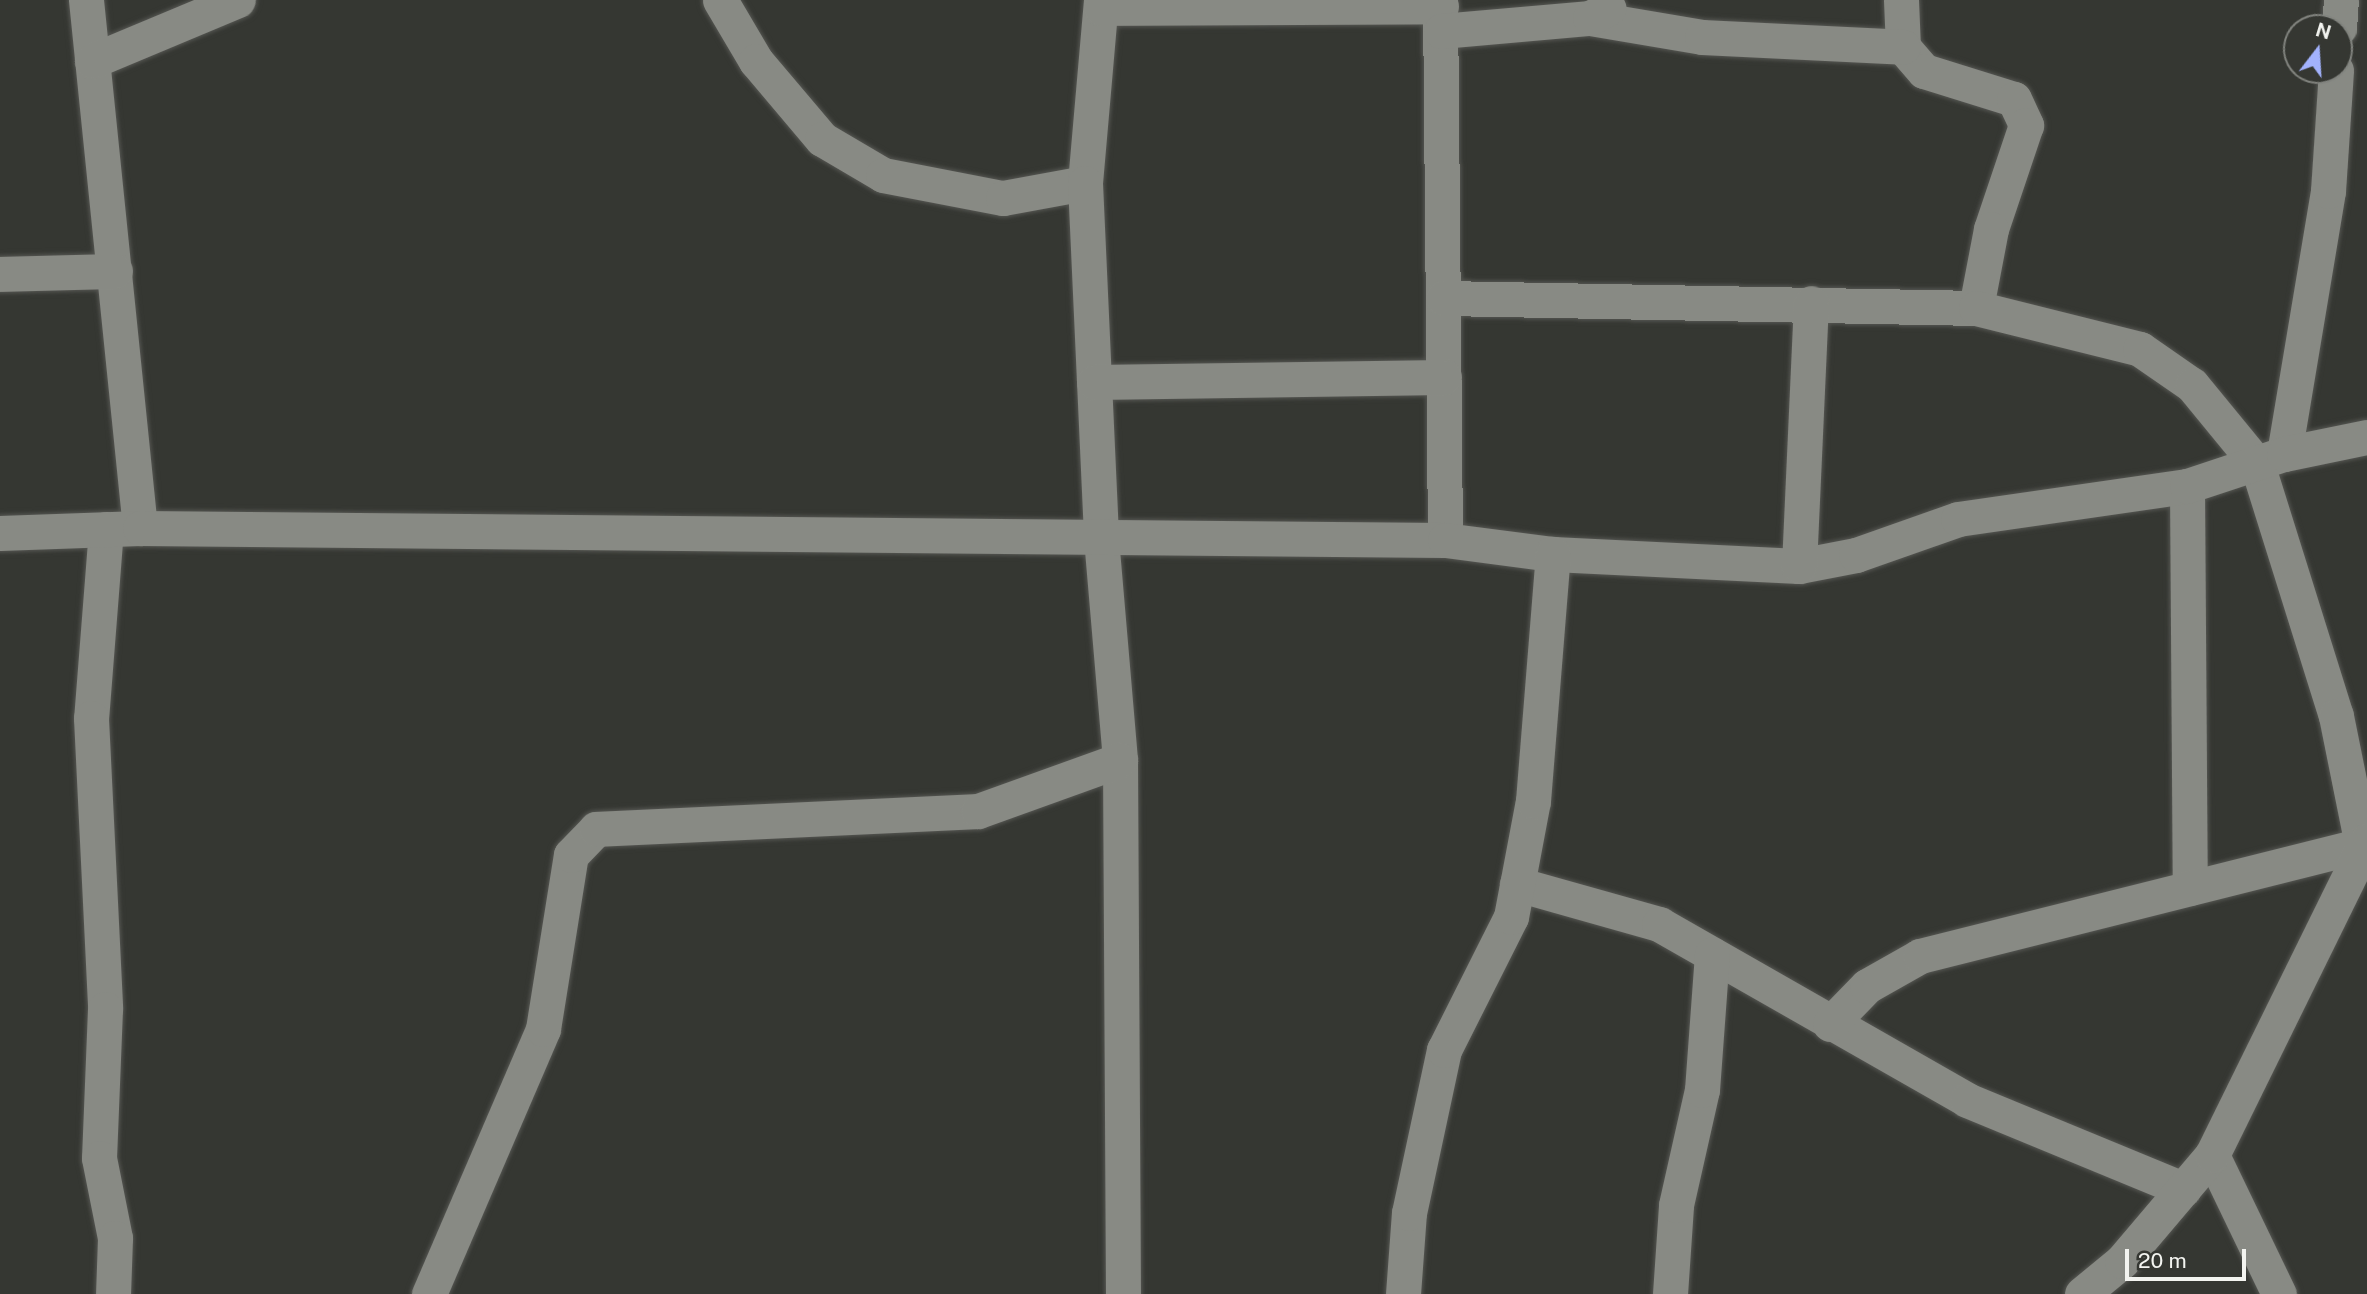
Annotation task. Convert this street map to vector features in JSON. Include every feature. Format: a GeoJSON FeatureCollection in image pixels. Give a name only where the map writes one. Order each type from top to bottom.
{"type":"FeatureCollection","features":[{"type":"Feature","properties":{"kind":"street"},"geometry":{"type":"LineString","coordinates":[[86,0],[115,271],[123,529],[91,718],[105,1009],[99,1158],[115,1238],[113,1294]]}},
{"type":"Feature","properties":{"kind":"street"},"geometry":{"type":"LineString","coordinates":[[92,61],[238,0]]}},
{"type":"Feature","properties":{"kind":"street"},"geometry":{"type":"LineString","coordinates":[[720,0],[756,61],[822,139],[883,175],[1003,198],[1085,183]]}},
{"type":"Feature","properties":{"kind":"street"},"geometry":{"type":"LineString","coordinates":[[1590,18],[1623,0]]}},
{"type":"Feature","properties":{"kind":"street"},"geometry":{"type":"LineString","coordinates":[[1901,0],[1902,47],[1924,71],[2014,99],[2026,125],[1994,216],[1976,308]]}},
{"type":"Feature","properties":{"kind":"street"},"geometry":{"type":"LineString","coordinates":[[1123,1294],[1120,760],[1101,538],[1085,183],[1101,4],[1590,18],[1702,37],[1902,47]]}},
{"type":"Feature","properties":{"kind":"street"},"geometry":{"type":"LineString","coordinates":[[1441,12],[1445,540]]}},
{"type":"Feature","properties":{"kind":"street"},"geometry":{"type":"LineString","coordinates":[[2082,1294],[2122,1261],[2212,1155],[2365,842],[2336,716],[2270,459],[2328,191],[2335,84]]}},
{"type":"Feature","properties":{"kind":"street"},"geometry":{"type":"LineString","coordinates":[[0,274],[115,271]]}},
{"type":"Feature","properties":{"kind":"street"},"geometry":{"type":"LineString","coordinates":[[1443,298],[1976,308],[2140,349],[2192,385],[2270,459]]}},
{"type":"Feature","properties":{"kind":"street"},"geometry":{"type":"LineString","coordinates":[[1799,566],[1811,303]]}},
{"type":"Feature","properties":{"kind":"street"},"geometry":{"type":"LineString","coordinates":[[1094,382],[1444,377]]}},
{"type":"Feature","properties":{"kind":"street"},"geometry":{"type":"LineString","coordinates":[[0,533],[123,529],[1445,540],[1553,554],[1799,566],[1856,555],[1958,519],[2187,485],[2270,459],[2367,437]]}},
{"type":"Feature","properties":{"kind":"street"},"geometry":{"type":"LineString","coordinates":[[2187,485],[2190,888]]}},
{"type":"Feature","properties":{"kind":"street"},"geometry":{"type":"LineString","coordinates":[[1404,1294],[1409,1213],[1444,1050],[1511,917],[1533,801],[1553,554]]}},
{"type":"Feature","properties":{"kind":"street"},"geometry":{"type":"LineString","coordinates":[[429,1294],[544,1029],[570,855],[596,829],[978,811],[1120,760]]}},
{"type":"Feature","properties":{"kind":"street"},"geometry":{"type":"LineString","coordinates":[[1830,1024],[1867,986],[1920,956],[2365,842]]}},
{"type":"Feature","properties":{"kind":"street"},"geometry":{"type":"LineString","coordinates":[[1517,884],[1659,924],[1830,1024],[1968,1100],[2183,1189]]}},
{"type":"Feature","properties":{"kind":"street"},"geometry":{"type":"LineString","coordinates":[[1670,1294],[1676,1205],[1702,1090],[1712,954]]}},
{"type":"Feature","properties":{"kind":"street"},"geometry":{"type":"LineString","coordinates":[[2212,1155],[2278,1294]]}}]}
